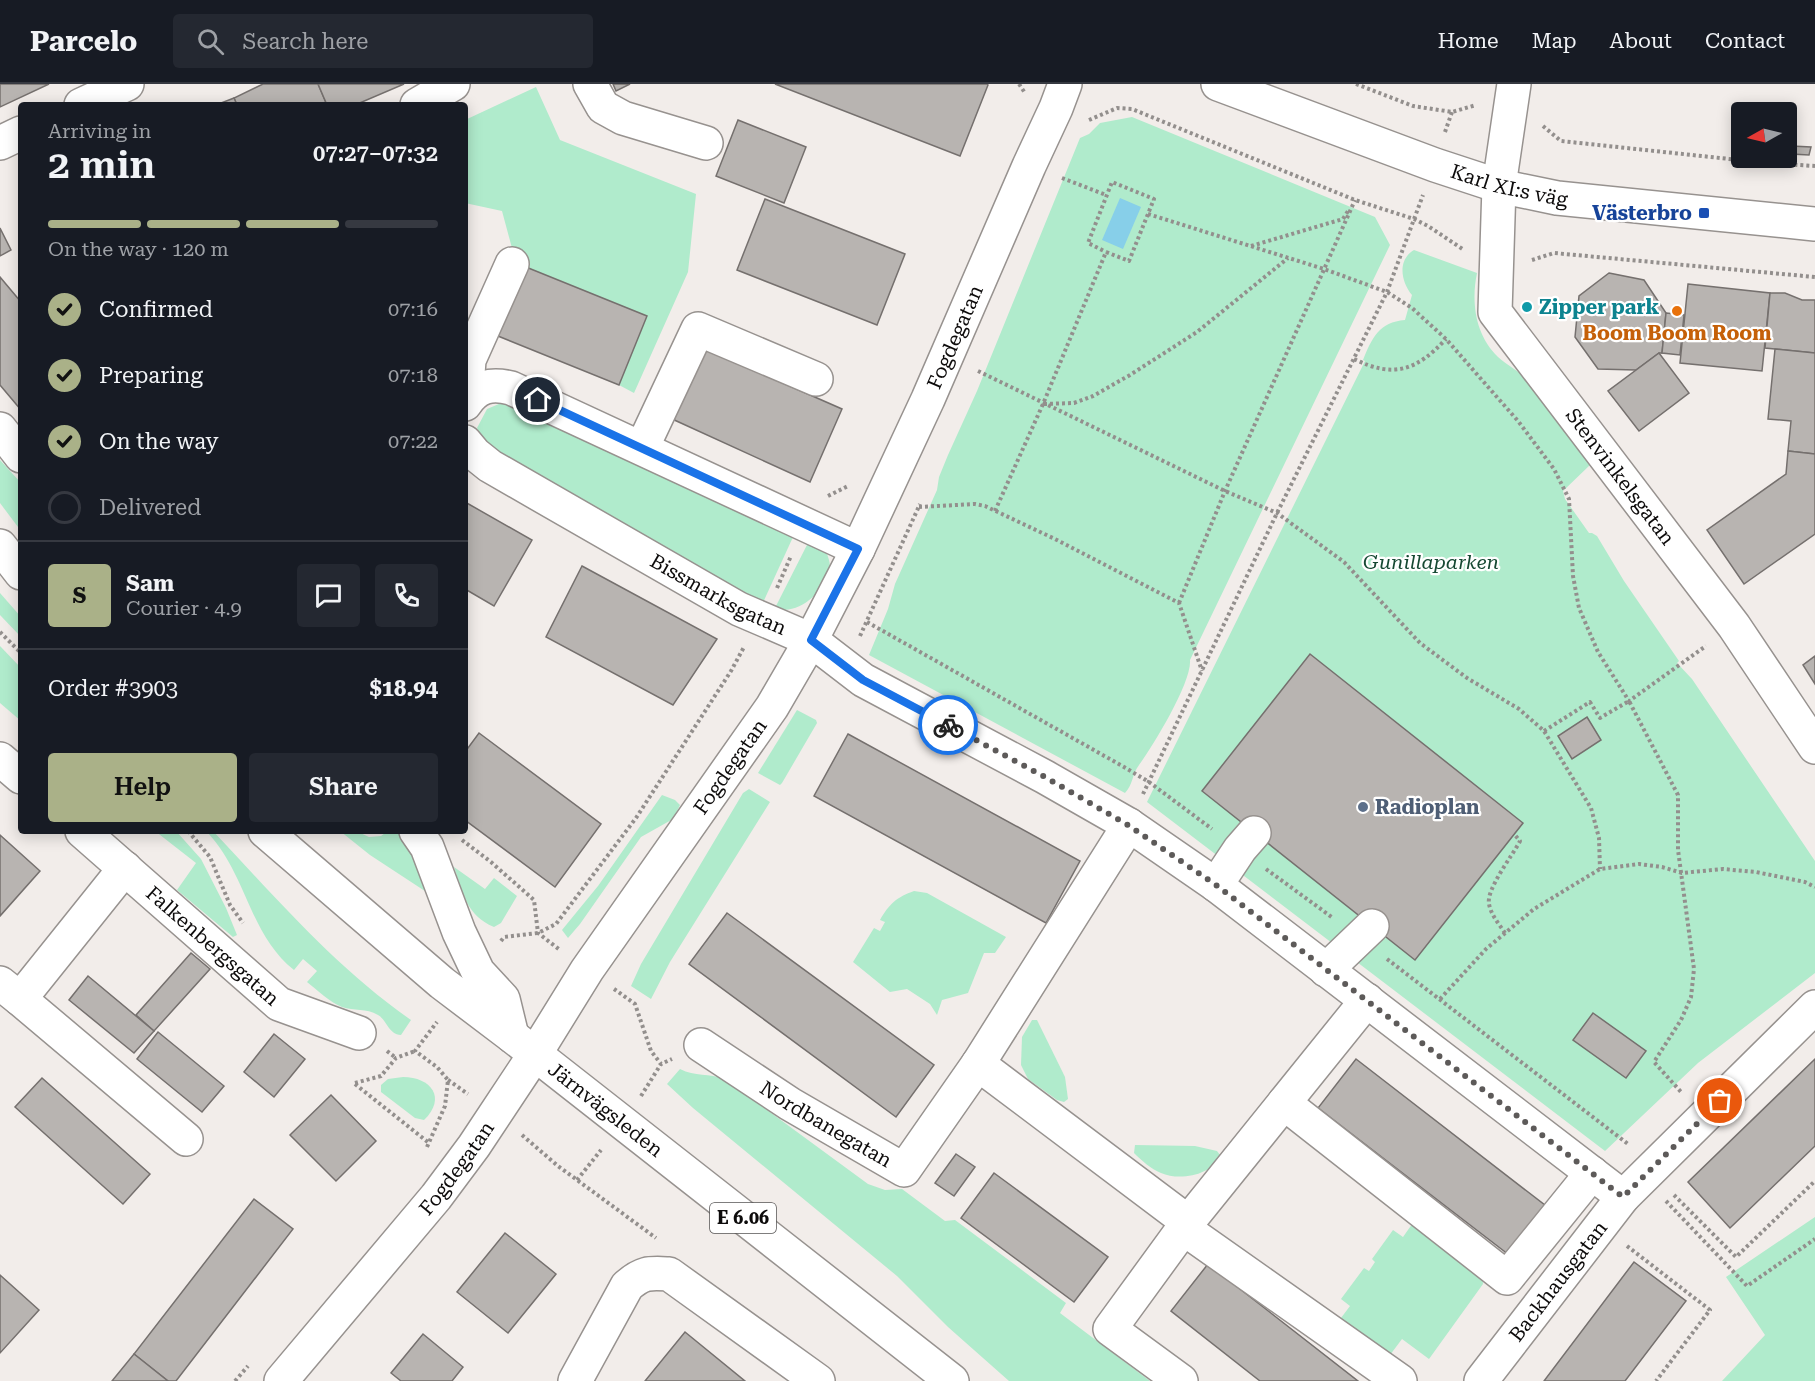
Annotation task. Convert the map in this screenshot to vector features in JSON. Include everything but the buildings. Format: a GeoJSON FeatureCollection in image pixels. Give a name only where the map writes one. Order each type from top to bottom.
{"type":"FeatureCollection","features":[{"type":"Feature","properties":{"kind":"main road"},"geometry":{"type":"LineString","coordinates":[[88,102],[127,84]]}},
{"type":"Feature","properties":{"kind":"main road"},"geometry":{"type":"LineString","coordinates":[[422,102],[453,84]]}},
{"type":"Feature","properties":{"kind":"main road"},"geometry":{"type":"LineString","coordinates":[[590,84],[603,107],[623,118],[706,143]]}},
{"type":"Feature","properties":{"kind":"main road","name":"Karl XI:s väg"},"geometry":{"type":"LineString","coordinates":[[1218,84],[1435,165],[1499,186],[1557,198],[1815,224]]}},
{"type":"Feature","properties":{"kind":"main road","name":"Stenvinkelsgatan"},"geometry":{"type":"LineString","coordinates":[[1512,95],[1499,186],[1495,312],[1734,626],[1815,747]]}},
{"type":"Feature","properties":{"kind":"main road","name":"Fogdegatan"},"geometry":{"type":"LineString","coordinates":[[281,1381],[436,1197],[474,1146],[524,1045],[587,970],[772,707],[811,640],[858,549],[928,399],[1061,96]]}},
{"type":"Feature","properties":{"kind":"main road"},"geometry":{"type":"LineString","coordinates":[[0,143],[18,134]]}},
{"type":"Feature","properties":{"kind":"main road"},"geometry":{"type":"LineString","coordinates":[[468,374],[469,360],[512,264]]}},
{"type":"Feature","properties":{"kind":"main road"},"geometry":{"type":"LineString","coordinates":[[642,448],[698,329],[816,379]]}},
{"type":"Feature","properties":{"kind":"main road"},"geometry":{"type":"LineString","coordinates":[[468,400],[474,392],[485,386],[496,384],[511,388],[858,549]]}},
{"type":"Feature","properties":{"kind":"main road"},"geometry":{"type":"LineString","coordinates":[[0,429],[18,452]]}},
{"type":"Feature","properties":{"kind":"main road","name":"Bissmarksgatan"},"geometry":{"type":"LineString","coordinates":[[468,446],[490,466],[759,619],[811,640],[863,680],[1045,777],[1128,825],[1216,885],[1592,1173],[1638,1181]]}},
{"type":"Feature","properties":{"kind":"main road"},"geometry":{"type":"LineString","coordinates":[[0,546],[18,569]]}},
{"type":"Feature","properties":{"kind":"main road"},"geometry":{"type":"LineString","coordinates":[[0,759],[18,774]]}},
{"type":"Feature","properties":{"kind":"main road","name":"Nordbanegatan"},"geometry":{"type":"LineString","coordinates":[[701,1045],[790,1104],[904,1170],[978,1064],[1128,825]]}},
{"type":"Feature","properties":{"kind":"main road"},"geometry":{"type":"LineString","coordinates":[[1216,885],[1240,849],[1254,833]]}},
{"type":"Feature","properties":{"kind":"main road","name":"Falkenbergsgatan"},"geometry":{"type":"LineString","coordinates":[[85,834],[279,1004],[359,1033]]}},
{"type":"Feature","properties":{"kind":"main road","name":"Järnvägsleden"},"geometry":{"type":"LineString","coordinates":[[269,834],[458,996],[524,1045],[952,1381]]}},
{"type":"Feature","properties":{"kind":"main road"},"geometry":{"type":"LineString","coordinates":[[418,834],[427,847],[459,932],[478,972],[503,999],[524,1045]]}},
{"type":"Feature","properties":{"kind":"main road"},"geometry":{"type":"LineString","coordinates":[[124,868],[10,991],[186,1139]]}},
{"type":"Feature","properties":{"kind":"main road"},"geometry":{"type":"LineString","coordinates":[[1326,970],[1372,926]]}},
{"type":"Feature","properties":{"kind":"main road"},"geometry":{"type":"LineString","coordinates":[[1181,1381],[1110,1329],[1186,1225],[1367,1000]]}},
{"type":"Feature","properties":{"kind":"main road","name":"Backhausgatan"},"geometry":{"type":"LineString","coordinates":[[1481,1381],[1601,1225],[1638,1181],[1815,1007]]}},
{"type":"Feature","properties":{"kind":"main road"},"geometry":{"type":"LineString","coordinates":[[978,1064],[1186,1225],[1400,1381]]}},
{"type":"Feature","properties":{"kind":"main road"},"geometry":{"type":"LineString","coordinates":[[1284,1103],[1507,1278],[1592,1173]]}},
{"type":"Feature","properties":{"kind":"main road"},"geometry":{"type":"LineString","coordinates":[[575,1381],[627,1286],[638,1276],[652,1273],[669,1274],[818,1381]]}},
{"type":"Feature","properties":{"kind":"path"},"geometry":{"type":"LineString","coordinates":[[1019,84],[1022,91],[1021,102]]}},
{"type":"Feature","properties":{"kind":"path"},"geometry":{"type":"LineString","coordinates":[[1356,84],[1413,106],[1452,112],[1512,95],[1547,131],[1561,141],[1815,166]]}},
{"type":"Feature","properties":{"kind":"path"},"geometry":{"type":"LineString","coordinates":[[1022,91],[1061,96],[1086,121],[1117,108],[1132,109],[1355,200],[1414,219],[1472,256],[1524,261],[1540,259],[1554,253],[1815,277]]}},
{"type":"Feature","properties":{"kind":"path"},"geometry":{"type":"LineString","coordinates":[[1128,825],[1277,513],[1387,292],[1435,165],[1452,112]]}},
{"type":"Feature","properties":{"kind":"path"},"geometry":{"type":"LineString","coordinates":[[1056,176],[1106,195]]}},
{"type":"Feature","properties":{"kind":"path"},"geometry":{"type":"LineString","coordinates":[[1112,182],[1154,199],[1148,214],[1129,261],[1088,243],[1112,182]]}},
{"type":"Feature","properties":{"kind":"path"},"geometry":{"type":"LineString","coordinates":[[1251,246],[1342,219],[1355,200]]}},
{"type":"Feature","properties":{"kind":"path"},"geometry":{"type":"LineString","coordinates":[[1203,672],[1179,603],[1225,491],[1355,200]]}},
{"type":"Feature","properties":{"kind":"path"},"geometry":{"type":"LineString","coordinates":[[1148,214],[1324,269],[1387,292],[1412,308],[1446,339],[1518,420],[1554,469],[1569,499],[1573,576],[1579,608],[1598,652],[1629,701],[1678,795],[1678,850],[1694,969],[1691,997],[1681,1020],[1654,1062],[1704,1117]]}},
{"type":"Feature","properties":{"kind":"path"},"geometry":{"type":"LineString","coordinates":[[995,511],[1043,404],[1106,252]]}},
{"type":"Feature","properties":{"kind":"path"},"geometry":{"type":"LineString","coordinates":[[1043,404],[1074,403],[1093,396],[1130,375],[1197,332],[1288,258]]}},
{"type":"Feature","properties":{"kind":"path"},"geometry":{"type":"LineString","coordinates":[[1354,360],[1372,368],[1402,370],[1431,354],[1446,339]]}},
{"type":"Feature","properties":{"kind":"path"},"geometry":{"type":"LineString","coordinates":[[976,370],[1225,491],[1277,513],[1344,562],[1420,643],[1467,678],[1519,709],[1544,731],[1591,808],[1599,838],[1600,869]]}},
{"type":"Feature","properties":{"kind":"path"},"geometry":{"type":"LineString","coordinates":[[478,972],[504,937],[538,933],[556,924],[636,818],[731,672],[777,588],[805,523],[817,502],[853,483]]}},
{"type":"Feature","properties":{"kind":"path"},"geometry":{"type":"LineString","coordinates":[[919,507],[975,504],[995,511],[1179,603]]}},
{"type":"Feature","properties":{"kind":"path"},"geometry":{"type":"LineString","coordinates":[[1544,731],[1590,702],[1600,718],[1629,701],[1734,626]]}},
{"type":"Feature","properties":{"kind":"path"},"geometry":{"type":"LineString","coordinates":[[0,632],[18,650]]}},
{"type":"Feature","properties":{"kind":"path"},"geometry":{"type":"LineString","coordinates":[[1505,933],[1494,917],[1489,902],[1491,891],[1520,841],[1514,834]]}},
{"type":"Feature","properties":{"kind":"path"},"geometry":{"type":"LineString","coordinates":[[1440,999],[1486,949],[1534,909],[1600,869],[1639,864],[1682,873],[1723,869],[1756,872],[1805,882],[1815,887]]}},
{"type":"Feature","properties":{"kind":"path"},"geometry":{"type":"LineString","coordinates":[[429,1143],[355,1083],[381,1076],[396,1058],[415,1052],[458,996]]}},
{"type":"Feature","properties":{"kind":"path"},"geometry":{"type":"LineString","coordinates":[[415,1052],[437,1067],[448,1080],[444,1106],[425,1152]]}},
{"type":"Feature","properties":{"kind":"path"},"geometry":{"type":"LineString","coordinates":[[1638,1181],[1736,1257],[1815,1181]]}},
{"type":"Feature","properties":{"kind":"path"},"geometry":{"type":"LineString","coordinates":[[1638,1181],[1747,1286],[1815,1239]]}},
{"type":"Feature","properties":{"kind":"path"},"geometry":{"type":"LineString","coordinates":[[1601,1225],[1710,1310],[1656,1381]]}},
{"type":"Feature","properties":{"kind":"path"},"geometry":{"type":"LineString","coordinates":[[235,1381],[250,1363]]}},
{"type":"Feature","properties":{"kind":"green space"},"geometry":{"type":"Polygon","coordinates":[[[536,87],[560,140],[696,194],[688,272],[634,393],[619,385],[647,316],[516,263],[502,211],[468,204],[468,119],[536,87]]]}},
{"type":"Feature","properties":{"kind":"green space"},"geometry":{"type":"Polygon","coordinates":[[[1132,117],[1375,217],[1390,245],[1190,660],[1185,683],[1178,698],[1125,793],[869,655],[888,609],[895,584],[937,490],[939,477],[977,391],[1080,138],[1089,134],[1100,123],[1132,117]]]}},
{"type":"Feature","properties":{"kind":"green space","name":"Gunillaparken"},"geometry":{"type":"Polygon","coordinates":[[[1414,250],[1477,273],[1475,307],[1484,339],[1498,357],[1531,383],[1590,465],[1563,491],[1565,499],[1589,533],[1597,536],[1624,581],[1679,661],[1677,663],[1692,679],[1815,861],[1815,973],[1698,1063],[1605,1151],[1147,802],[1365,361],[1363,360],[1373,338],[1389,324],[1405,320],[1412,295],[1403,278],[1403,265],[1414,250]],[[1310,654],[1202,791],[1415,960],[1523,823],[1310,654]],[[1587,718],[1558,735],[1566,748],[1594,729],[1587,718]]]}},
{"type":"Feature","properties":{"kind":"green space"},"geometry":{"type":"Polygon","coordinates":[[[506,401],[793,537],[761,607],[490,454],[477,428],[487,409],[506,401]]]}},
{"type":"Feature","properties":{"kind":"green space"},"geometry":{"type":"Polygon","coordinates":[[[0,460],[18,480],[18,527],[0,503],[0,460]]]}},
{"type":"Feature","properties":{"kind":"green space"},"geometry":{"type":"Polygon","coordinates":[[[809,541],[825,548],[830,565],[826,579],[815,594],[801,606],[784,610],[775,608],[809,541]]]}},
{"type":"Feature","properties":{"kind":"green space"},"geometry":{"type":"Polygon","coordinates":[[[0,593],[18,614],[18,634],[0,615],[0,593]]]}},
{"type":"Feature","properties":{"kind":"green space"},"geometry":{"type":"Polygon","coordinates":[[[0,646],[18,665],[18,718],[0,703],[0,646]]]}},
{"type":"Feature","properties":{"kind":"green space"},"geometry":{"type":"Polygon","coordinates":[[[797,710],[816,720],[817,723],[780,785],[758,773],[797,710]]]}},
{"type":"Feature","properties":{"kind":"green space"},"geometry":{"type":"Polygon","coordinates":[[[749,789],[770,802],[670,962],[651,999],[631,986],[641,964],[743,793],[749,789]]]}},
{"type":"Feature","properties":{"kind":"green space"},"geometry":{"type":"Polygon","coordinates":[[[662,795],[675,800],[680,805],[673,819],[641,837],[568,938],[562,930],[598,886],[662,795]]]}},
{"type":"Feature","properties":{"kind":"green space"},"geometry":{"type":"Polygon","coordinates":[[[159,834],[179,834],[201,859],[237,935],[233,937],[177,890],[196,863],[159,834]]]}},
{"type":"Feature","properties":{"kind":"green space"},"geometry":{"type":"Polygon","coordinates":[[[208,834],[216,834],[283,906],[357,978],[411,1020],[401,1035],[390,1030],[378,1015],[369,1011],[342,1007],[324,996],[307,982],[317,971],[303,959],[294,970],[279,955],[257,921],[231,865],[208,834]]]}},
{"type":"Feature","properties":{"kind":"green space"},"geometry":{"type":"Polygon","coordinates":[[[344,834],[362,834],[369,837],[384,834],[406,834],[434,897],[370,855],[344,834]]]}},
{"type":"Feature","properties":{"kind":"green space"},"geometry":{"type":"Polygon","coordinates":[[[454,867],[485,889],[494,878],[517,896],[501,923],[494,927],[471,910],[454,867]]]}},
{"type":"Feature","properties":{"kind":"green space"},"geometry":{"type":"Polygon","coordinates":[[[914,891],[927,893],[1006,937],[995,953],[984,953],[968,993],[942,1000],[937,1015],[930,1004],[907,989],[890,992],[853,962],[874,928],[880,931],[885,922],[880,920],[890,905],[914,891]]]}},
{"type":"Feature","properties":{"kind":"green space"},"geometry":{"type":"Polygon","coordinates":[[[1032,1020],[1037,1020],[1065,1077],[1068,1099],[1064,1102],[1057,1100],[1028,1079],[1021,1065],[1022,1037],[1032,1020]]]}},
{"type":"Feature","properties":{"kind":"green space"},"geometry":{"type":"Polygon","coordinates":[[[680,1069],[725,1079],[868,1184],[885,1190],[902,1189],[945,1221],[955,1220],[1066,1303],[1060,1313],[1150,1381],[1009,1381],[948,1327],[897,1276],[667,1084],[680,1069]]]}},
{"type":"Feature","properties":{"kind":"green space"},"geometry":{"type":"Polygon","coordinates":[[[403,1077],[421,1081],[433,1090],[434,1104],[424,1120],[415,1118],[381,1092],[381,1085],[388,1079],[403,1077]]]}},
{"type":"Feature","properties":{"kind":"green space"},"geometry":{"type":"Polygon","coordinates":[[[1135,1145],[1195,1146],[1217,1151],[1220,1155],[1210,1168],[1203,1172],[1177,1177],[1161,1173],[1146,1164],[1134,1153],[1135,1145]]]}},
{"type":"Feature","properties":{"kind":"green space"},"geometry":{"type":"Polygon","coordinates":[[[1815,1217],[1815,1381],[1722,1381],[1765,1335],[1726,1277],[1815,1217]]]}},
{"type":"Feature","properties":{"kind":"green space"},"geometry":{"type":"Polygon","coordinates":[[[1415,1220],[1482,1269],[1483,1284],[1429,1359],[1402,1339],[1387,1359],[1338,1322],[1350,1306],[1341,1299],[1364,1268],[1369,1271],[1375,1262],[1372,1259],[1393,1230],[1403,1237],[1415,1220]]]}},
{"type":"Feature","properties":{"kind":"water"},"geometry":{"type":"Polygon","coordinates":[[[1120,198],[1141,207],[1123,249],[1102,240],[1120,198]]]}},
{"type":"Feature","properties":{"kind":"way so far"},"geometry":{"type":"LineString","coordinates":[[948,725],[1128,825],[1216,885],[1623,1197],[1720,1101]]}},
{"type":"Feature","properties":{"kind":"place","name":"Västerbro"},"geometry":{"type":"Point","coordinates":[1704,213]}},
{"type":"Feature","properties":{"kind":"place","name":"Zipper park"},"geometry":{"type":"Point","coordinates":[1527,307]}},
{"type":"Feature","properties":{"kind":"place","name":"Boom Boom Room"},"geometry":{"type":"Point","coordinates":[1677,311]}},
{"type":"Feature","properties":{"kind":"place","name":"Radioplan"},"geometry":{"type":"Point","coordinates":[1363,807]}},
{"type":"Feature","properties":{"kind":"route"},"geometry":{"type":"LineString","coordinates":[[538,400],[858,549],[811,640],[863,680],[948,725]]}}]}
